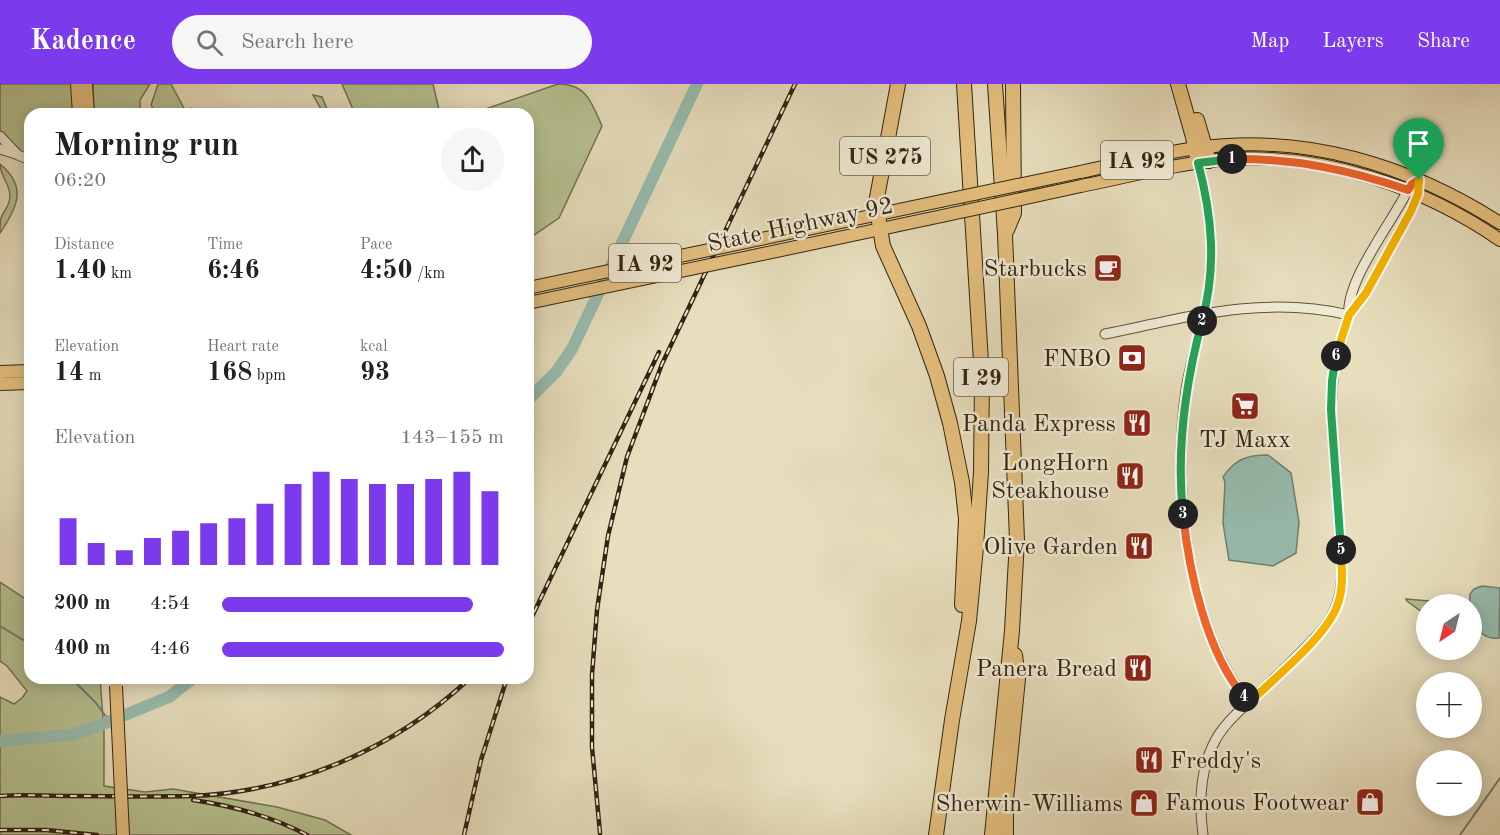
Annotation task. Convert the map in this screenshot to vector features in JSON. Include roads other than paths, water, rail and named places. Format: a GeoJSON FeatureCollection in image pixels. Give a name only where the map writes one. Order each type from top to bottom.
{"type":"FeatureCollection","features":[{"type":"Feature","properties":{"kind":"highway","name":"US 275"},"geometry":{"type":"LineString","coordinates":[[880,229],[876,203],[898,84]]}},
{"type":"Feature","properties":{"kind":"highway","name":"I 29"},"geometry":{"type":"LineString","coordinates":[[936,835],[969,621],[981,460],[982,378],[964,84]]}},
{"type":"Feature","properties":{"kind":"highway","name":"I 29"},"geometry":{"type":"LineString","coordinates":[[992,835],[1012,631],[1017,540],[1005,234],[995,84]]}},
{"type":"Feature","properties":{"kind":"highway"},"geometry":{"type":"LineString","coordinates":[[1005,234],[1014,213],[1013,84]]}},
{"type":"Feature","properties":{"kind":"highway"},"geometry":{"type":"LineString","coordinates":[[1178,84],[1193,136],[1200,147]]}},
{"type":"Feature","properties":{"kind":"highway"},"geometry":{"type":"LineString","coordinates":[[1185,84],[1203,162]]}},
{"type":"Feature","properties":{"kind":"highway"},"geometry":{"type":"LineString","coordinates":[[880,229],[884,246],[919,326],[937,376],[957,454],[966,519],[960,670]]}},
{"type":"Feature","properties":{"kind":"highway"},"geometry":{"type":"LineString","coordinates":[[1006,835],[1006,799],[1018,679],[1012,631]]}},
{"type":"Feature","properties":{"kind":"main road"},"geometry":{"type":"LineString","coordinates":[[77,84],[79,108]]}},
{"type":"Feature","properties":{"kind":"main road"},"geometry":{"type":"LineString","coordinates":[[86,84],[88,108]]}},
{"type":"Feature","properties":{"kind":"main road"},"geometry":{"type":"LineString","coordinates":[[1200,147],[1266,144],[1319,150],[1366,160],[1450,194],[1500,223]]}},
{"type":"Feature","properties":{"kind":"main road","name":"State Highway 92"},"geometry":{"type":"LineString","coordinates":[[534,287],[1200,147]]}},
{"type":"Feature","properties":{"kind":"main road","name":"State Highway 92"},"geometry":{"type":"LineString","coordinates":[[534,302],[1203,162],[1286,160],[1340,169],[1413,192],[1463,217],[1500,240]]}},
{"type":"Feature","properties":{"kind":"main road"},"geometry":{"type":"LineString","coordinates":[[0,372],[24,371]]}},
{"type":"Feature","properties":{"kind":"main road"},"geometry":{"type":"LineString","coordinates":[[0,384],[24,383]]}},
{"type":"Feature","properties":{"kind":"main road"},"geometry":{"type":"LineString","coordinates":[[116,684],[123,835]]}},
{"type":"Feature","properties":{"kind":"street"},"geometry":{"type":"LineString","coordinates":[[0,136],[18,155]]}},
{"type":"Feature","properties":{"kind":"street"},"geometry":{"type":"LineString","coordinates":[[0,149],[24,158]]}},
{"type":"Feature","properties":{"kind":"street"},"geometry":{"type":"LineString","coordinates":[[1203,162],[1212,244],[1204,315],[1190,368],[1183,416],[1180,464],[1184,523],[1195,583],[1214,642],[1227,672],[1249,703]]}},
{"type":"Feature","properties":{"kind":"street"},"geometry":{"type":"LineString","coordinates":[[1203,835],[1201,812],[1203,781],[1212,746],[1220,732],[1312,642],[1331,619],[1338,605],[1342,568],[1332,420],[1332,381],[1336,356],[1349,315],[1366,293],[1411,211],[1412,184],[1419,180]]}},
{"type":"Feature","properties":{"kind":"street"},"geometry":{"type":"LineString","coordinates":[[1349,315],[1348,305],[1351,294],[1373,251],[1413,192]]}},
{"type":"Feature","properties":{"kind":"street"},"geometry":{"type":"LineString","coordinates":[[1105,334],[1232,309],[1283,306],[1319,308],[1349,315]]}},
{"type":"Feature","properties":{"kind":"waterway"},"geometry":{"type":"LineString","coordinates":[[534,394],[556,372],[572,349],[697,84]]}},
{"type":"Feature","properties":{"kind":"waterway"},"geometry":{"type":"LineString","coordinates":[[0,626],[24,640]]}},
{"type":"Feature","properties":{"kind":"waterway"},"geometry":{"type":"LineString","coordinates":[[77,684],[96,703],[110,722]]}},
{"type":"Feature","properties":{"kind":"waterway"},"geometry":{"type":"LineString","coordinates":[[0,741],[70,735],[88,730],[169,697],[185,684]]}},
{"type":"Feature","properties":{"kind":"waterway"},"geometry":{"type":"LineString","coordinates":[[1460,835],[1500,778]]}},
{"type":"Feature","properties":{"kind":"railway"},"geometry":{"type":"LineString","coordinates":[[600,833],[592,747],[592,675],[597,610],[608,536],[627,457],[662,364],[795,84]]}},
{"type":"Feature","properties":{"kind":"railway"},"geometry":{"type":"LineString","coordinates":[[534,612],[659,352]]}},
{"type":"Feature","properties":{"kind":"railway"},"geometry":{"type":"LineString","coordinates":[[0,796],[191,796],[229,793],[268,786],[305,776],[376,745],[409,726],[463,684]]}},
{"type":"Feature","properties":{"kind":"railway"},"geometry":{"type":"LineString","coordinates":[[464,835],[481,760],[505,684]]}},
{"type":"Feature","properties":{"kind":"railway"},"geometry":{"type":"LineString","coordinates":[[193,800],[252,813],[280,822],[307,835]]}},
{"type":"Feature","properties":{"kind":"railway"},"geometry":{"type":"LineString","coordinates":[[0,830],[46,830],[97,835]]}},
{"type":"Feature","properties":{"kind":"place","name":"Starbucks"},"geometry":{"type":"Point","coordinates":[1108,268]}},
{"type":"Feature","properties":{"kind":"place","name":"FNBO"},"geometry":{"type":"Point","coordinates":[1132,358]}},
{"type":"Feature","properties":{"kind":"place","name":"TJ Maxx"},"geometry":{"type":"Point","coordinates":[1245,406]}},
{"type":"Feature","properties":{"kind":"place","name":"Panda Express"},"geometry":{"type":"Point","coordinates":[1137,423]}},
{"type":"Feature","properties":{"kind":"place","name":"LongHorn Steakhouse"},"geometry":{"type":"Point","coordinates":[1130,476]}},
{"type":"Feature","properties":{"kind":"place","name":"Olive Garden"},"geometry":{"type":"Point","coordinates":[1139,546]}},
{"type":"Feature","properties":{"kind":"place","name":"Panera Bread"},"geometry":{"type":"Point","coordinates":[1138,668]}},
{"type":"Feature","properties":{"kind":"place","name":"Freddy's"},"geometry":{"type":"Point","coordinates":[1149,760]}},
{"type":"Feature","properties":{"kind":"place","name":"Famous Footwear"},"geometry":{"type":"Point","coordinates":[1370,802]}},
{"type":"Feature","properties":{"kind":"place","name":"Sherwin-Williams"},"geometry":{"type":"Point","coordinates":[1144,803]}}]}
